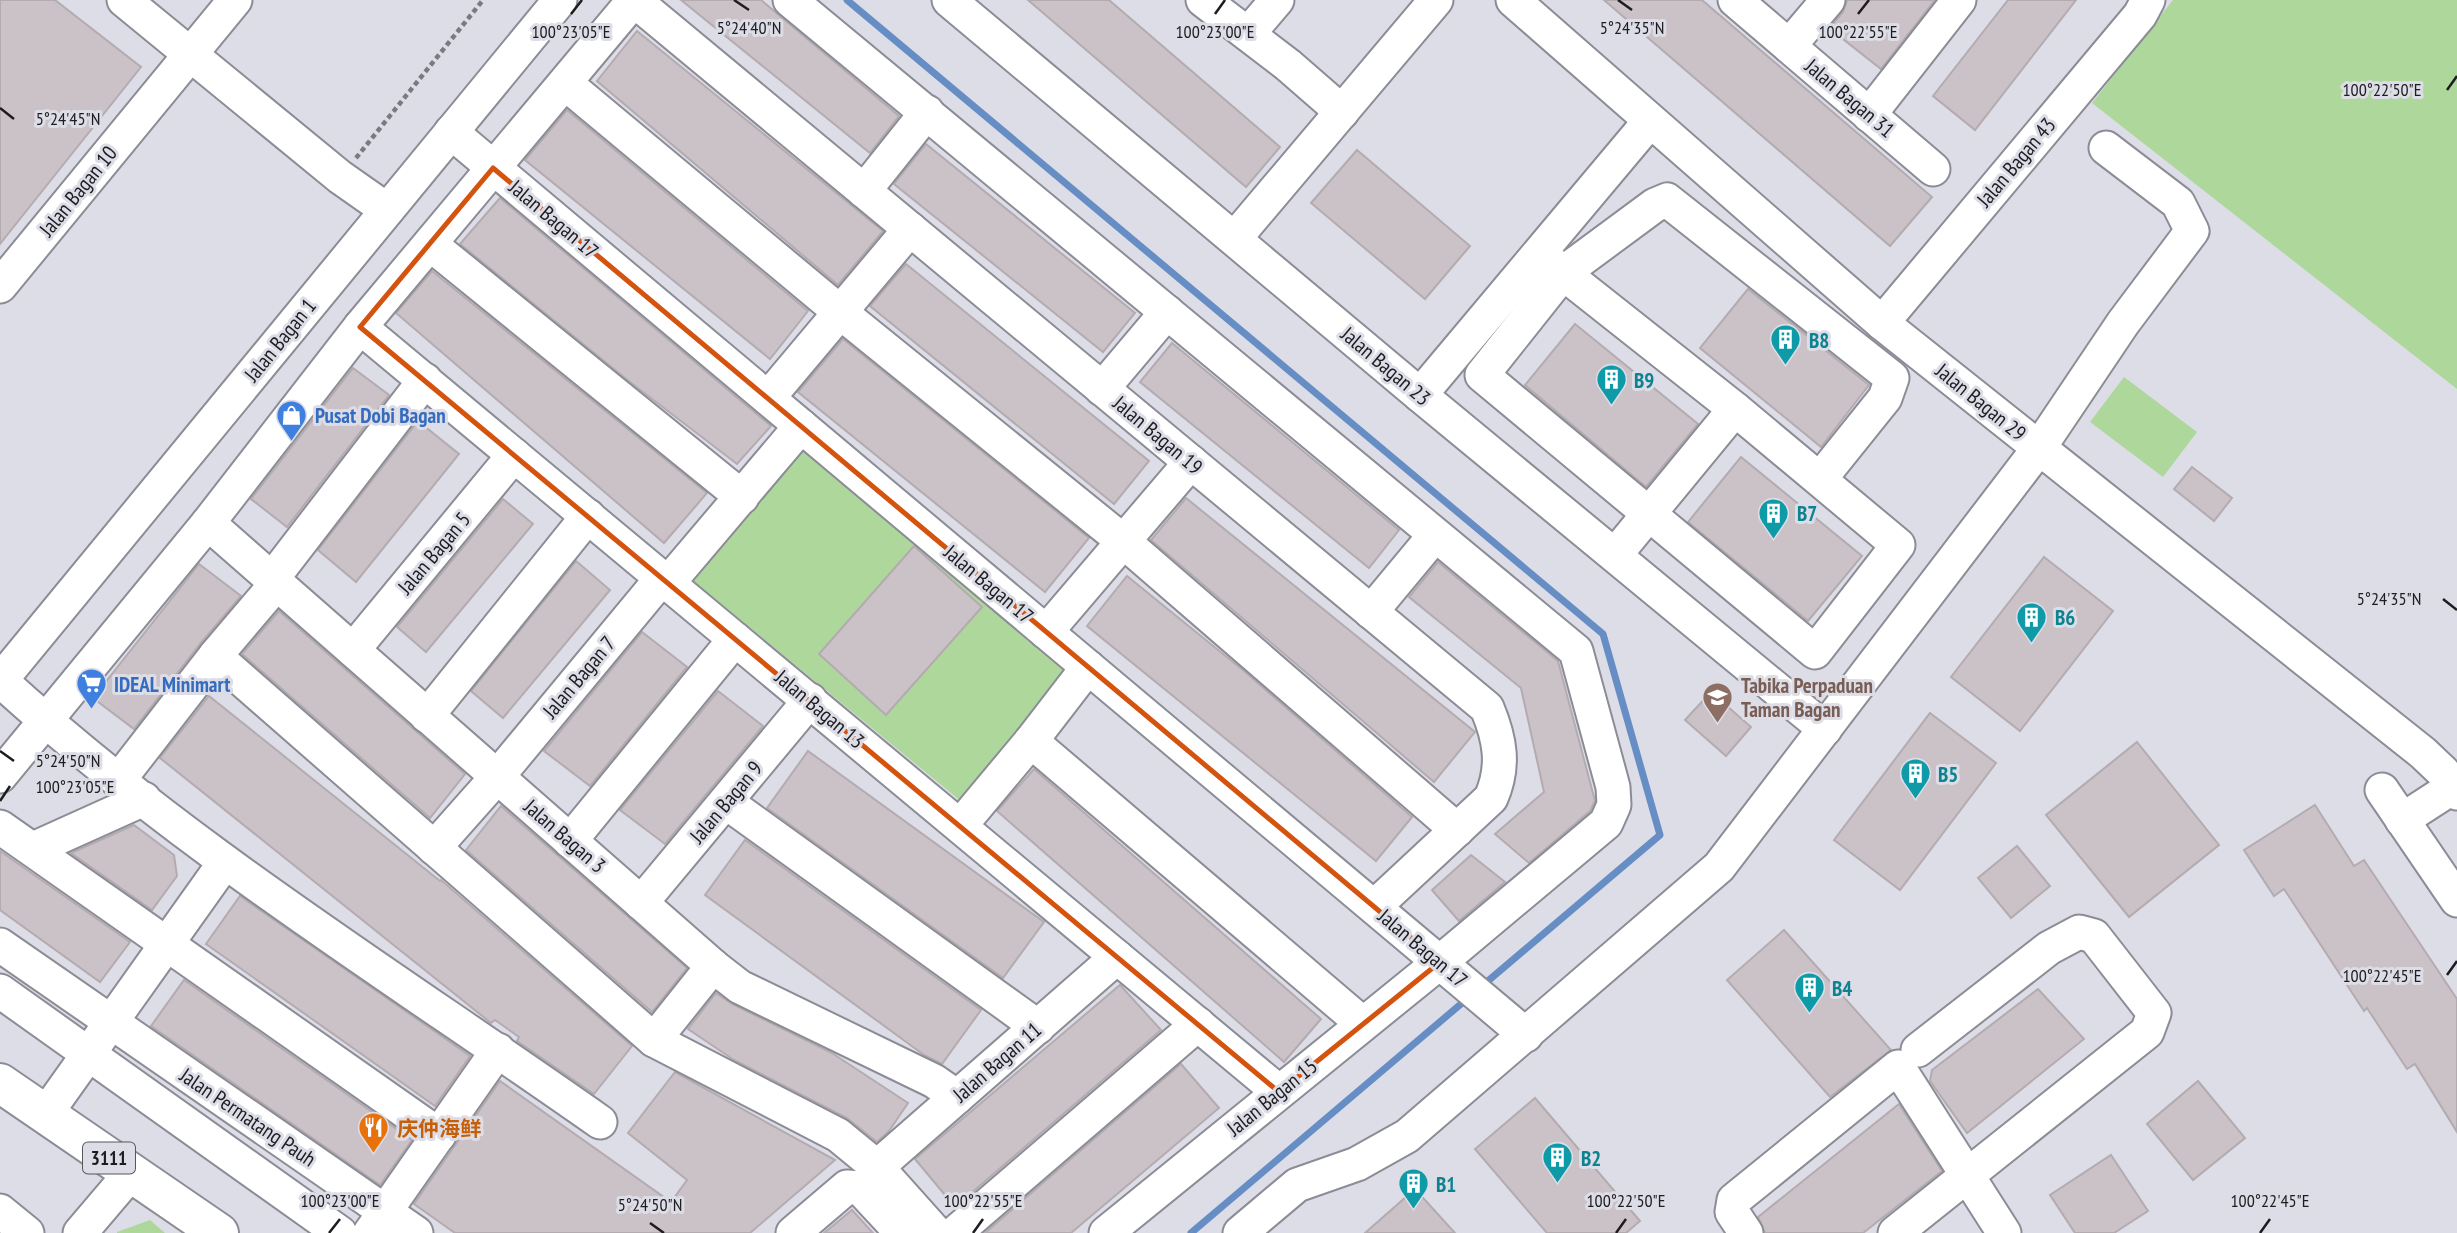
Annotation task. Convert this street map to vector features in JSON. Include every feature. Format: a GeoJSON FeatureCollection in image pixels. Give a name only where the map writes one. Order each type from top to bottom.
{"type":"FeatureCollection","features":[{"type":"Feature","properties":{"kind":"main road","name":"3111"},"geometry":{"type":"LineString","coordinates":[[0,1083],[219,1233]]}},
{"type":"Feature","properties":{"kind":"street"},"geometry":{"type":"LineString","coordinates":[[124,0],[340,177],[387,210]]}},
{"type":"Feature","properties":{"kind":"street","name":"Jalan Bagan 10"},"geometry":{"type":"LineString","coordinates":[[0,286],[235,0]]}},
{"type":"Feature","properties":{"kind":"street","name":"Jalan Bagan 1"},"geometry":{"type":"LineString","coordinates":[[0,680],[560,0]]}},
{"type":"Feature","properties":{"kind":"street"},"geometry":{"type":"LineString","coordinates":[[0,776],[208,523],[360,327],[634,0]]}},
{"type":"Feature","properties":{"kind":"street","name":"Jalan Bagan 19"},"geometry":{"type":"LineString","coordinates":[[634,0],[1487,708],[1500,745],[1498,782],[1491,798],[1374,907]]}},
{"type":"Feature","properties":{"kind":"street","name":"Jalan Bagan 15"},"geometry":{"type":"LineString","coordinates":[[790,0],[1576,651],[1613,787],[1614,805],[1605,823],[1449,970],[1363,1024],[1106,1233]]}},
{"type":"Feature","properties":{"kind":"street","name":"Jalan Bagan 23"},"geometry":{"type":"LineString","coordinates":[[949,0],[1420,395],[1825,729]]}},
{"type":"Feature","properties":{"kind":"street"},"geometry":{"type":"LineString","coordinates":[[1203,0],[1288,65],[1342,112]]}},
{"type":"Feature","properties":{"kind":"street"},"geometry":{"type":"LineString","coordinates":[[1248,34],[1277,0]]}},
{"type":"Feature","properties":{"kind":"street"},"geometry":{"type":"LineString","coordinates":[[1235,239],[1436,0]]}},
{"type":"Feature","properties":{"kind":"street","name":"Jalan Bagan 29"},"geometry":{"type":"LineString","coordinates":[[1513,0],[1882,323],[2423,754],[2444,772],[2455,789]]}},
{"type":"Feature","properties":{"kind":"street","name":"Jalan Bagan 31"},"geometry":{"type":"LineString","coordinates":[[1735,0],[1933,169]]}},
{"type":"Feature","properties":{"kind":"street"},"geometry":{"type":"LineString","coordinates":[[1789,46],[1828,0]]}},
{"type":"Feature","properties":{"kind":"street"},"geometry":{"type":"LineString","coordinates":[[1869,115],[1959,0]]}},
{"type":"Feature","properties":{"kind":"street","name":"Jalan Bagan 43"},"geometry":{"type":"LineString","coordinates":[[1882,323],[2131,25],[2148,0]]}},
{"type":"Feature","properties":{"kind":"street"},"geometry":{"type":"LineString","coordinates":[[565,83],[840,312],[1123,541],[1457,830]]}},
{"type":"Feature","properties":{"kind":"street"},"geometry":{"type":"LineString","coordinates":[[864,191],[927,112]]}},
{"type":"Feature","properties":{"kind":"street"},"geometry":{"type":"LineString","coordinates":[[1551,263],[1735,409],[1898,545],[1815,652],[1482,375],[1551,263],[1650,121]]}},
{"type":"Feature","properties":{"kind":"street","name":"Jalan Bagan 17"},"geometry":{"type":"LineString","coordinates":[[451,132],[1526,1035]]}},
{"type":"Feature","properties":{"kind":"street"},"geometry":{"type":"LineString","coordinates":[[1258,1227],[1297,1185],[1357,1164],[1407,1136],[1719,867],[2039,448],[2123,323],[2192,231],[2178,202],[2106,148]]}},
{"type":"Feature","properties":{"kind":"street"},"geometry":{"type":"LineString","coordinates":[[1420,395],[1551,263],[1667,200],[1892,378],[1885,398],[1820,479]]}},
{"type":"Feature","properties":{"kind":"street"},"geometry":{"type":"LineString","coordinates":[[768,398],[910,229]]}},
{"type":"Feature","properties":{"kind":"street"},"geometry":{"type":"LineString","coordinates":[[430,244],[742,497]]}},
{"type":"Feature","properties":{"kind":"street"},"geometry":{"type":"LineString","coordinates":[[1102,389],[1167,312]]}},
{"type":"Feature","properties":{"kind":"street","name":"Jalan Bagan 13"},"geometry":{"type":"LineString","coordinates":[[360,327],[1279,1092]]}},
{"type":"Feature","properties":{"kind":"street"},"geometry":{"type":"LineString","coordinates":[[33,849],[131,790],[215,656],[425,380]]}},
{"type":"Feature","properties":{"kind":"street"},"geometry":{"type":"LineString","coordinates":[[1615,555],[1735,409]]}},
{"type":"Feature","properties":{"kind":"street","name":"Jalan Bagan 7"},"geometry":{"type":"LineString","coordinates":[[434,848],[801,426]]}},
{"type":"Feature","properties":{"kind":"street","name":"Jalan Bagan 5"},"geometry":{"type":"LineString","coordinates":[[353,650],[514,455]]}},
{"type":"Feature","properties":{"kind":"street"},"geometry":{"type":"LineString","coordinates":[[1046,632],[1191,463]]}},
{"type":"Feature","properties":{"kind":"street"},"geometry":{"type":"LineString","coordinates":[[427,716],[588,516]]}},
{"type":"Feature","properties":{"kind":"street","name":"Jalan Bagan 3"},"geometry":{"type":"LineString","coordinates":[[208,523],[713,967],[740,987],[934,1081],[957,1097]]}},
{"type":"Feature","properties":{"kind":"street"},"geometry":{"type":"LineString","coordinates":[[1371,612],[1435,535]]}},
{"type":"Feature","properties":{"kind":"street"},"geometry":{"type":"LineString","coordinates":[[570,841],[736,639]]}},
{"type":"Feature","properties":{"kind":"street"},"geometry":{"type":"LineString","coordinates":[[215,656],[654,1040],[838,1135],[877,1167],[936,1233]]}},
{"type":"Feature","properties":{"kind":"street"},"geometry":{"type":"LineString","coordinates":[[960,826],[1088,667]]}},
{"type":"Feature","properties":{"kind":"street"},"geometry":{"type":"LineString","coordinates":[[0,680],[131,790],[225,862],[600,1122]]}},
{"type":"Feature","properties":{"kind":"street","name":"Jalan Bagan 9"},"geometry":{"type":"LineString","coordinates":[[641,904],[810,700]]}},
{"type":"Feature","properties":{"kind":"street"},"geometry":{"type":"LineString","coordinates":[[1031,741],[1363,1024]]}},
{"type":"Feature","properties":{"kind":"street"},"geometry":{"type":"LineString","coordinates":[[2402,820],[2455,789]]}},
{"type":"Feature","properties":{"kind":"street"},"geometry":{"type":"LineString","coordinates":[[2382,790],[2457,900]]}},
{"type":"Feature","properties":{"kind":"street"},"geometry":{"type":"LineString","coordinates":[[726,802],[1038,1027]]}},
{"type":"Feature","properties":{"kind":"street"},"geometry":{"type":"LineString","coordinates":[[0,827],[439,1135]]}},
{"type":"Feature","properties":{"kind":"street"},"geometry":{"type":"LineString","coordinates":[[45,1115],[225,862]]}},
{"type":"Feature","properties":{"kind":"street"},"geometry":{"type":"LineString","coordinates":[[1895,1233],[2147,1032],[2153,1022],[2154,1013],[2094,936],[2080,932],[2049,948],[1918,1051]]}},
{"type":"Feature","properties":{"kind":"street","name":"Jalan Permatang Pauh"},"geometry":{"type":"LineString","coordinates":[[0,944],[378,1222],[416,1233]]}},
{"type":"Feature","properties":{"kind":"street","name":"Jalan Bagan 11"},"geometry":{"type":"LineString","coordinates":[[877,1167],[1117,957]]}},
{"type":"Feature","properties":{"kind":"street"},"geometry":{"type":"LineString","coordinates":[[654,1040],[713,967]]}},
{"type":"Feature","properties":{"kind":"street"},"geometry":{"type":"LineString","coordinates":[[0,991],[340,1233]]}},
{"type":"Feature","properties":{"kind":"street"},"geometry":{"type":"LineString","coordinates":[[955,1233],[1198,1024]]}},
{"type":"Feature","properties":{"kind":"street"},"geometry":{"type":"LineString","coordinates":[[378,1222],[498,1050]]}},
{"type":"Feature","properties":{"kind":"street"},"geometry":{"type":"LineString","coordinates":[[1746,1233],[1732,1212],[1734,1199],[1898,1067],[2004,1233]]}},
{"type":"Feature","properties":{"kind":"street"},"geometry":{"type":"LineString","coordinates":[[80,1233],[131,1173]]}},
{"type":"Feature","properties":{"kind":"street"},"geometry":{"type":"LineString","coordinates":[[793,1233],[847,1187],[860,1188],[901,1233]]}},
{"type":"Feature","properties":{"kind":"street"},"geometry":{"type":"LineString","coordinates":[[0,1211],[27,1233]]}},
{"type":"Feature","properties":{"kind":"path"},"geometry":{"type":"LineString","coordinates":[[340,177],[483,0]]}},
{"type":"Feature","properties":{"kind":"highlighted area"},"geometry":{"type":"Polygon","coordinates":[[[493,168],[1440,962],[1279,1092],[360,327],[493,168]]]}},
{"type":"Feature","properties":{"kind":"green space"},"geometry":{"type":"Polygon","coordinates":[[[2173,0],[2457,0],[2457,389],[2092,103],[2173,0]]]}},
{"type":"Feature","properties":{"kind":"green space"},"geometry":{"type":"Polygon","coordinates":[[[2124,377],[2197,432],[2163,477],[2090,422],[2124,377]]]}},
{"type":"Feature","properties":{"kind":"green space"},"geometry":{"type":"Polygon","coordinates":[[[802,446],[1079,673],[968,807],[692,580],[802,446]]]}},
{"type":"Feature","properties":{"kind":"green space"},"geometry":{"type":"Polygon","coordinates":[[[150,1220],[165,1233],[117,1233],[117,1232],[150,1220]]]}},
{"type":"Feature","properties":{"kind":"building"},"geometry":{"type":"Polygon","coordinates":[[[0,0],[55,0],[141,67],[0,244],[0,0]]]}},
{"type":"Feature","properties":{"kind":"building"},"geometry":{"type":"Polygon","coordinates":[[[681,0],[761,0],[899,116],[870,153],[681,0]]]}},
{"type":"Feature","properties":{"kind":"building"},"geometry":{"type":"Polygon","coordinates":[[[1028,0],[1109,0],[1280,147],[1246,187],[1028,0]]]}},
{"type":"Feature","properties":{"kind":"building"},"geometry":{"type":"Polygon","coordinates":[[[1604,0],[1702,0],[1932,197],[1890,246],[1604,0]]]}},
{"type":"Feature","properties":{"kind":"building"},"geometry":{"type":"Polygon","coordinates":[[[1847,0],[1935,0],[1881,69],[1829,28],[1843,12],[1847,0]]]}},
{"type":"Feature","properties":{"kind":"building"},"geometry":{"type":"Polygon","coordinates":[[[2008,0],[2076,0],[1975,130],[1933,96],[2008,0]]]}},
{"type":"Feature","properties":{"kind":"building"},"geometry":{"type":"Polygon","coordinates":[[[637,31],[883,231],[838,285],[597,81],[637,31]]]}},
{"type":"Feature","properties":{"kind":"building"},"geometry":{"type":"Polygon","coordinates":[[[567,110],[808,311],[770,359],[525,160],[567,110]]]}},
{"type":"Feature","properties":{"kind":"building"},"geometry":{"type":"Polygon","coordinates":[[[926,144],[1135,313],[1103,352],[894,184],[926,144]]]}},
{"type":"Feature","properties":{"kind":"building"},"geometry":{"type":"Polygon","coordinates":[[[1357,150],[1470,246],[1425,299],[1311,203],[1357,150]]]}},
{"type":"Feature","properties":{"kind":"building"},"geometry":{"type":"Polygon","coordinates":[[[500,198],[771,426],[737,464],[630,382],[460,244],[500,198]]]}},
{"type":"Feature","properties":{"kind":"building"},"geometry":{"type":"Polygon","coordinates":[[[906,264],[1149,461],[1114,504],[870,306],[906,264]]]}},
{"type":"Feature","properties":{"kind":"building"},"geometry":{"type":"Polygon","coordinates":[[[432,271],[707,493],[664,543],[396,313],[432,271]]]}},
{"type":"Feature","properties":{"kind":"building","name":"B8"},"geometry":{"type":"Polygon","coordinates":[[[1748,289],[1869,385],[1821,447],[1700,348],[1748,289]]]}},
{"type":"Feature","properties":{"kind":"building","name":"B9"},"geometry":{"type":"Polygon","coordinates":[[[1575,324],[1698,424],[1646,487],[1525,385],[1575,324]]]}},
{"type":"Feature","properties":{"kind":"building"},"geometry":{"type":"Polygon","coordinates":[[[843,339],[1089,538],[1045,592],[798,392],[843,339]]]}},
{"type":"Feature","properties":{"kind":"building"},"geometry":{"type":"Polygon","coordinates":[[[1172,343],[1399,530],[1369,568],[1140,382],[1172,343]]]}},
{"type":"Feature","properties":{"kind":"building"},"geometry":{"type":"Polygon","coordinates":[[[353,368],[389,395],[287,527],[251,499],[353,368]]]}},
{"type":"Feature","properties":{"kind":"building"},"geometry":{"type":"Polygon","coordinates":[[[418,421],[459,454],[356,582],[318,550],[418,421]]]}},
{"type":"Feature","properties":{"kind":"building","name":"B7"},"geometry":{"type":"Polygon","coordinates":[[[1741,457],[1862,556],[1808,621],[1688,522],[1741,457]]]}},
{"type":"Feature","properties":{"kind":"building"},"geometry":{"type":"Polygon","coordinates":[[[2192,467],[2232,498],[2214,521],[2174,489],[2192,467]]]}},
{"type":"Feature","properties":{"kind":"building"},"geometry":{"type":"Polygon","coordinates":[[[1186,498],[1475,732],[1434,782],[1151,540],[1186,498]]]}},
{"type":"Feature","properties":{"kind":"building"},"geometry":{"type":"Polygon","coordinates":[[[503,499],[533,524],[426,652],[397,627],[503,499]]]}},
{"type":"Feature","properties":{"kind":"building"},"geometry":{"type":"Polygon","coordinates":[[[914,546],[982,607],[886,715],[819,654],[914,546]]]}},
{"type":"Feature","properties":{"kind":"building","name":"B6"},"geometry":{"type":"Polygon","coordinates":[[[2044,557],[2113,611],[2020,731],[1951,677],[2044,557]]]}},
{"type":"Feature","properties":{"kind":"building"},"geometry":{"type":"Polygon","coordinates":[[[576,561],[610,590],[503,718],[471,691],[576,561]]]}},
{"type":"Feature","properties":{"kind":"building"},"geometry":{"type":"Polygon","coordinates":[[[1438,562],[1558,661],[1595,801],[1590,811],[1529,863],[1495,834],[1544,792],[1521,688],[1409,597],[1438,562]]]}},
{"type":"Feature","properties":{"kind":"building"},"geometry":{"type":"Polygon","coordinates":[[[199,564],[241,596],[134,729],[93,698],[199,564]]]}},
{"type":"Feature","properties":{"kind":"building"},"geometry":{"type":"Polygon","coordinates":[[[1127,576],[1244,671],[1412,817],[1376,861],[1087,626],[1127,576]]]}},
{"type":"Feature","properties":{"kind":"building"},"geometry":{"type":"Polygon","coordinates":[[[279,611],[465,774],[430,818],[242,654],[279,611]]]}},
{"type":"Feature","properties":{"kind":"building"},"geometry":{"type":"Polygon","coordinates":[[[642,632],[687,667],[590,786],[544,751],[642,632]]]}},
{"type":"Feature","properties":{"kind":"building"},"geometry":{"type":"Polygon","coordinates":[[[718,691],[763,726],[665,844],[620,810],[718,691]]]}},
{"type":"Feature","properties":{"kind":"building","name":"Tabika Perpaduan Taman Bagan"},"geometry":{"type":"Polygon","coordinates":[[[1711,692],[1751,727],[1726,756],[1685,720],[1711,692]]]}},
{"type":"Feature","properties":{"kind":"building"},"geometry":{"type":"Polygon","coordinates":[[[209,696],[441,880],[632,1046],[594,1094],[517,1041],[519,1037],[495,1020],[491,1023],[160,758],[209,696]]]}},
{"type":"Feature","properties":{"kind":"building","name":"B5"},"geometry":{"type":"Polygon","coordinates":[[[1930,713],[1996,763],[1900,890],[1834,840],[1930,713]]]}},
{"type":"Feature","properties":{"kind":"building"},"geometry":{"type":"Polygon","coordinates":[[[2137,742],[2219,845],[2129,917],[2046,815],[2137,742]]]}},
{"type":"Feature","properties":{"kind":"building"},"geometry":{"type":"Polygon","coordinates":[[[808,751],[1044,922],[1003,978],[767,808],[808,751]]]}},
{"type":"Feature","properties":{"kind":"building"},"geometry":{"type":"Polygon","coordinates":[[[1034,769],[1321,1019],[1284,1062],[997,811],[1034,769]]]}},
{"type":"Feature","properties":{"kind":"building"},"geometry":{"type":"Polygon","coordinates":[[[2315,805],[2354,866],[2364,860],[2457,999],[2457,1132],[2415,1064],[2407,1069],[2367,1008],[2364,1011],[2284,889],[2274,896],[2244,850],[2315,805]]]}},
{"type":"Feature","properties":{"kind":"building"},"geometry":{"type":"Polygon","coordinates":[[[501,806],[687,968],[652,1012],[466,850],[501,806]]]}},
{"type":"Feature","properties":{"kind":"building"},"geometry":{"type":"Polygon","coordinates":[[[134,825],[174,855],[177,876],[152,910],[71,853],[134,825]]]}},
{"type":"Feature","properties":{"kind":"building"},"geometry":{"type":"Polygon","coordinates":[[[745,840],[981,1010],[942,1064],[924,1055],[705,895],[745,840]]]}},
{"type":"Feature","properties":{"kind":"building"},"geometry":{"type":"Polygon","coordinates":[[[2017,846],[2050,886],[2011,918],[1978,878],[2017,846]]]}},
{"type":"Feature","properties":{"kind":"building"},"geometry":{"type":"Polygon","coordinates":[[[0,851],[130,942],[100,982],[0,910],[0,851]]]}},
{"type":"Feature","properties":{"kind":"building"},"geometry":{"type":"Polygon","coordinates":[[[1471,855],[1505,882],[1459,921],[1432,890],[1471,855]]]}},
{"type":"Feature","properties":{"kind":"building"},"geometry":{"type":"Polygon","coordinates":[[[240,896],[470,1056],[435,1106],[206,944],[240,896]]]}},
{"type":"Feature","properties":{"kind":"building","name":"B4"},"geometry":{"type":"Polygon","coordinates":[[[1784,930],[1891,1050],[1830,1097],[1727,980],[1784,930]]]}},
{"type":"Feature","properties":{"kind":"building"},"geometry":{"type":"Polygon","coordinates":[[[184,980],[412,1140],[380,1185],[151,1026],[184,980]]]}},
{"type":"Feature","properties":{"kind":"building"},"geometry":{"type":"Polygon","coordinates":[[[1120,985],[1161,1030],[955,1207],[915,1159],[1120,985]]]}},
{"type":"Feature","properties":{"kind":"building"},"geometry":{"type":"Polygon","coordinates":[[[2038,989],[2084,1039],[1967,1133],[1930,1081],[1932,1070],[2038,989]]]}},
{"type":"Feature","properties":{"kind":"building"},"geometry":{"type":"Polygon","coordinates":[[[716,993],[732,1004],[832,1053],[908,1103],[889,1131],[877,1142],[847,1118],[734,1060],[688,1029],[716,993]]]}},
{"type":"Feature","properties":{"kind":"building"},"geometry":{"type":"Polygon","coordinates":[[[1181,1064],[1219,1108],[1071,1233],[985,1233],[1181,1064]]]}},
{"type":"Feature","properties":{"kind":"building"},"geometry":{"type":"Polygon","coordinates":[[[675,1072],[835,1160],[750,1233],[455,1233],[414,1204],[500,1081],[671,1202],[687,1180],[628,1133],[675,1072]]]}},
{"type":"Feature","properties":{"kind":"building"},"geometry":{"type":"Polygon","coordinates":[[[2198,1081],[2245,1138],[2193,1180],[2147,1124],[2198,1081]]]}},
{"type":"Feature","properties":{"kind":"building","name":"B2"},"geometry":{"type":"Polygon","coordinates":[[[1535,1098],[1640,1221],[1626,1233],[1547,1233],[1475,1149],[1535,1098]]]}},
{"type":"Feature","properties":{"kind":"building"},"geometry":{"type":"Polygon","coordinates":[[[1899,1104],[1942,1171],[1863,1233],[1765,1233],[1758,1217],[1899,1104]]]}},
{"type":"Feature","properties":{"kind":"building"},"geometry":{"type":"Polygon","coordinates":[[[2111,1155],[2148,1211],[2114,1233],[2075,1233],[2050,1195],[2111,1155]]]}},
{"type":"Feature","properties":{"kind":"building","name":"B1"},"geometry":{"type":"Polygon","coordinates":[[[1415,1189],[1455,1233],[1365,1233],[1415,1189]]]}},
{"type":"Feature","properties":{"kind":"building"},"geometry":{"type":"Polygon","coordinates":[[[852,1210],[873,1233],[824,1233],[852,1210]]]}},
{"type":"Feature","properties":{"kind":"waterway"},"geometry":{"type":"LineString","coordinates":[[847,0],[1603,634],[1660,835],[1482,986]]}},
{"type":"Feature","properties":{"kind":"waterway"},"geometry":{"type":"LineString","coordinates":[[1191,1233],[1468,998]]}},
{"type":"Feature","properties":{"kind":"place","name":"B8"},"geometry":{"type":"Point","coordinates":[1786,367]}},
{"type":"Feature","properties":{"kind":"place","name":"B9"},"geometry":{"type":"Point","coordinates":[1611,407]}},
{"type":"Feature","properties":{"kind":"place","name":"Pusat Dobi Bagan"},"geometry":{"type":"Point","coordinates":[292,442]}},
{"type":"Feature","properties":{"kind":"place","name":"B7"},"geometry":{"type":"Point","coordinates":[1774,540]}},
{"type":"Feature","properties":{"kind":"place","name":"B6"},"geometry":{"type":"Point","coordinates":[2032,644]}},
{"type":"Feature","properties":{"kind":"place","name":"IDEAL Minimart"},"geometry":{"type":"Point","coordinates":[91,711]}},
{"type":"Feature","properties":{"kind":"place","name":"Tabika Perpaduan Taman Bagan"},"geometry":{"type":"Point","coordinates":[1718,724]}},
{"type":"Feature","properties":{"kind":"place","name":"B5"},"geometry":{"type":"Point","coordinates":[1915,801]}},
{"type":"Feature","properties":{"kind":"place","name":"B4"},"geometry":{"type":"Point","coordinates":[1809,1015]}},
{"type":"Feature","properties":{"kind":"place","name":"庆仲海鲜"},"geometry":{"type":"Point","coordinates":[374,1155]}},
{"type":"Feature","properties":{"kind":"place","name":"B2"},"geometry":{"type":"Point","coordinates":[1558,1185]}},
{"type":"Feature","properties":{"kind":"place","name":"B1"},"geometry":{"type":"Point","coordinates":[1413,1211]}}]}
